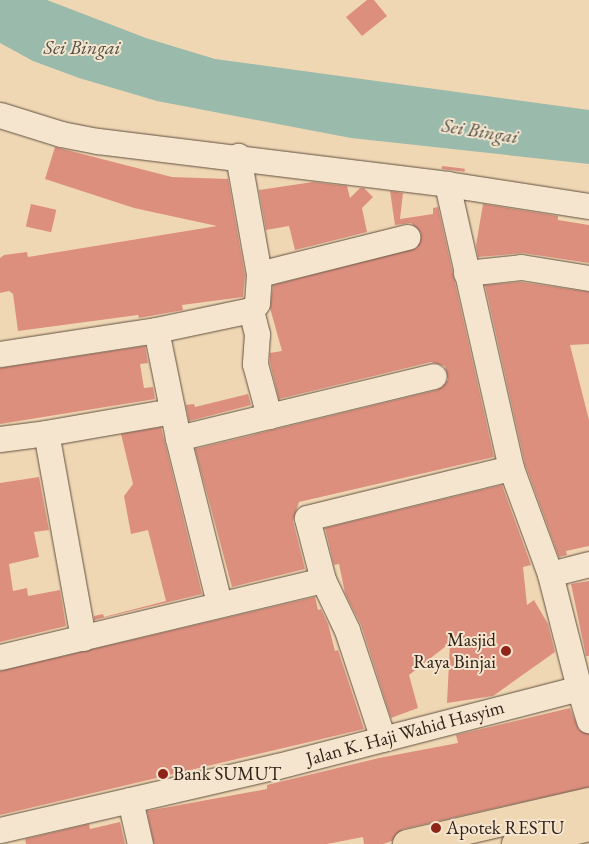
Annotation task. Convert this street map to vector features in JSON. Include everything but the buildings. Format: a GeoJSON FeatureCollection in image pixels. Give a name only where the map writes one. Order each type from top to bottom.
{"type":"FeatureCollection","features":[{"type":"Feature","properties":{"kind":"main road"},"geometry":{"type":"LineString","coordinates":[[407,844],[589,802]]}},
{"type":"Feature","properties":{"kind":"main road"},"geometry":{"type":"LineString","coordinates":[[516,844],[589,827]]}},
{"type":"Feature","properties":{"kind":"street"},"geometry":{"type":"LineString","coordinates":[[0,115],[61,134],[98,141],[238,156],[447,184],[589,206]]}},
{"type":"Feature","properties":{"kind":"street"},"geometry":{"type":"LineString","coordinates":[[0,354],[156,330],[251,310],[256,303],[259,274],[238,156]]}},
{"type":"Feature","properties":{"kind":"street"},"geometry":{"type":"LineString","coordinates":[[447,184],[511,468],[581,656],[579,688],[589,720]]}},
{"type":"Feature","properties":{"kind":"street"},"geometry":{"type":"LineString","coordinates":[[259,274],[407,237]]}},
{"type":"Feature","properties":{"kind":"street"},"geometry":{"type":"LineString","coordinates":[[466,273],[521,266],[589,278]]}},
{"type":"Feature","properties":{"kind":"street"},"geometry":{"type":"LineString","coordinates":[[251,310],[258,334],[255,364],[269,416]]}},
{"type":"Feature","properties":{"kind":"street"},"geometry":{"type":"LineString","coordinates":[[156,330],[178,438],[219,602]]}},
{"type":"Feature","properties":{"kind":"street"},"geometry":{"type":"LineString","coordinates":[[178,438],[434,376]]}},
{"type":"Feature","properties":{"kind":"street"},"geometry":{"type":"LineString","coordinates":[[0,439],[172,411]]}},
{"type":"Feature","properties":{"kind":"street"},"geometry":{"type":"LineString","coordinates":[[46,433],[83,638]]}},
{"type":"Feature","properties":{"kind":"street"},"geometry":{"type":"LineString","coordinates":[[383,738],[347,630],[323,580],[307,518],[511,468]]}},
{"type":"Feature","properties":{"kind":"street"},"geometry":{"type":"LineString","coordinates":[[550,574],[589,564]]}},
{"type":"Feature","properties":{"kind":"street"},"geometry":{"type":"LineString","coordinates":[[0,657],[83,638],[219,602],[323,580]]}},
{"type":"Feature","properties":{"kind":"street","name":"Jalan K. Haji Wahid Hasyim"},"geometry":{"type":"LineString","coordinates":[[0,830],[383,738],[579,688]]}},
{"type":"Feature","properties":{"kind":"street"},"geometry":{"type":"LineString","coordinates":[[130,800],[140,844]]}},
{"type":"Feature","properties":{"kind":"water","name":"Sei Bingai"},"geometry":{"type":"Polygon","coordinates":[[[0,0],[47,0],[146,38],[215,59],[589,110],[589,164],[351,138],[157,101],[79,78],[33,61],[0,43],[0,0]]]}},
{"type":"Feature","properties":{"kind":"place","name":"Masjid Raya Binjai"},"geometry":{"type":"Point","coordinates":[506,651]}},
{"type":"Feature","properties":{"kind":"place","name":"Bank SUMUT"},"geometry":{"type":"Point","coordinates":[163,774]}},
{"type":"Feature","properties":{"kind":"place","name":"Apotek RESTU"},"geometry":{"type":"Point","coordinates":[436,828]}}]}
